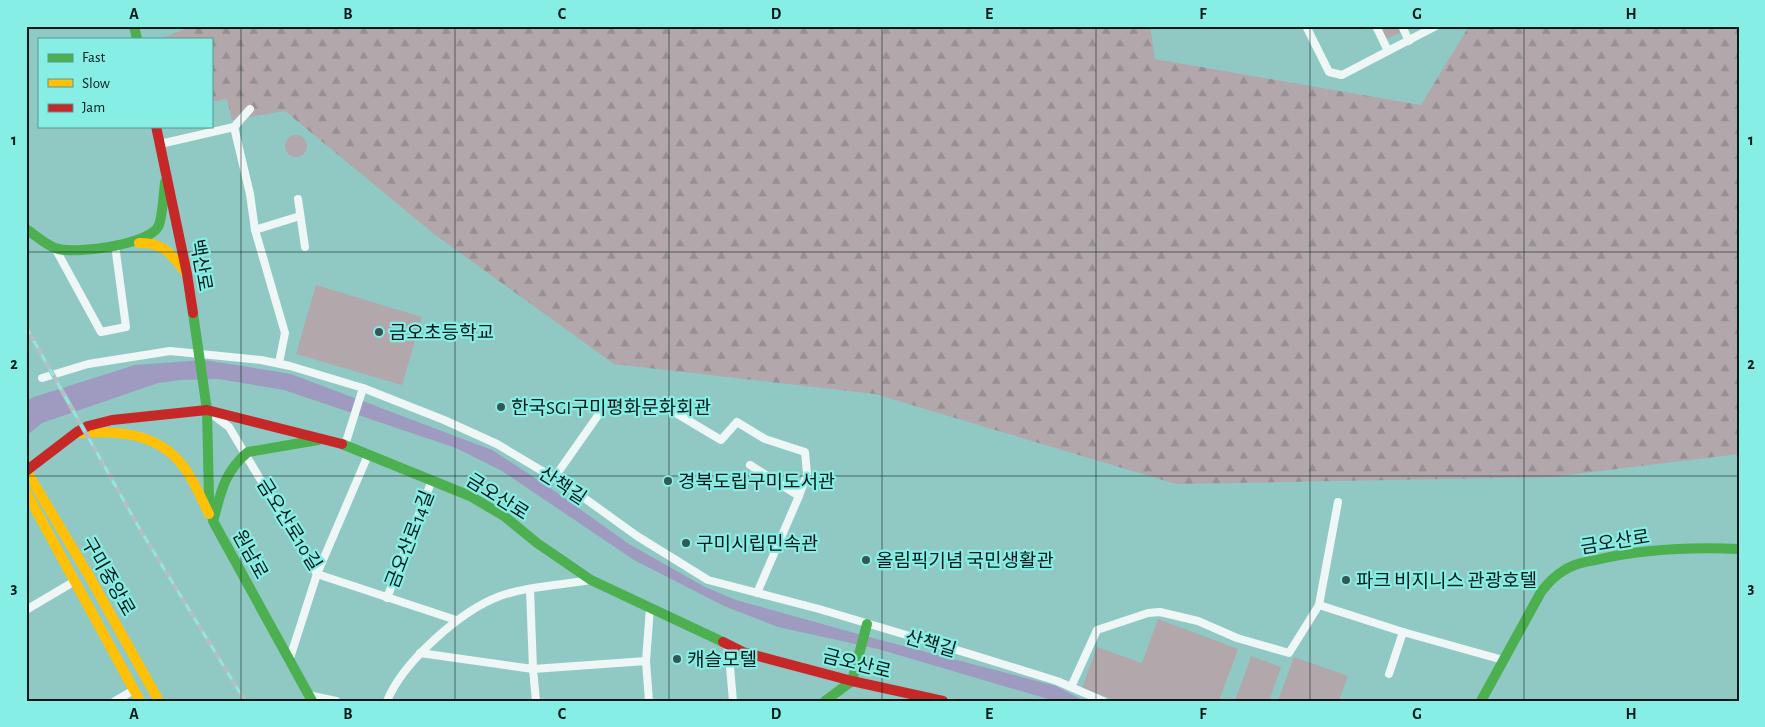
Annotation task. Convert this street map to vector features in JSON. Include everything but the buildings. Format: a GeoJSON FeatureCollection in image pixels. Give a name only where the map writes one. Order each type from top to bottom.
{"type":"FeatureCollection","features":[{"type":"Feature","properties":{"kind":"street"},"geometry":{"type":"LineString","coordinates":[[1306,26],[1329,72],[1342,75],[1436,26]]}},
{"type":"Feature","properties":{"kind":"street"},"geometry":{"type":"LineString","coordinates":[[1376,26],[1388,51]]}},
{"type":"Feature","properties":{"kind":"street"},"geometry":{"type":"LineString","coordinates":[[1402,26],[1409,41]]}},
{"type":"Feature","properties":{"kind":"street"},"geometry":{"type":"LineString","coordinates":[[160,144],[234,127],[250,109]]}},
{"type":"Feature","properties":{"kind":"street"},"geometry":{"type":"LineString","coordinates":[[234,127],[250,194],[255,230],[285,333],[279,363]]}},
{"type":"Feature","properties":{"kind":"street","name":"백산로"},"geometry":{"type":"LineString","coordinates":[[156,128],[187,274],[207,410]]}},
{"type":"Feature","properties":{"kind":"street"},"geometry":{"type":"LineString","coordinates":[[26,230],[55,248],[77,251],[144,238],[157,230],[161,220],[166,171]]}},
{"type":"Feature","properties":{"kind":"street"},"geometry":{"type":"LineString","coordinates":[[298,199],[305,247]]}},
{"type":"Feature","properties":{"kind":"street"},"geometry":{"type":"LineString","coordinates":[[255,230],[300,216]]}},
{"type":"Feature","properties":{"kind":"street"},"geometry":{"type":"LineString","coordinates":[[115,245],[156,243],[166,250],[187,274]]}},
{"type":"Feature","properties":{"kind":"street"},"geometry":{"type":"LineString","coordinates":[[55,248],[101,332],[126,327],[115,245]]}},
{"type":"Feature","properties":{"kind":"street","name":"산책길"},"geometry":{"type":"LineString","coordinates":[[42,378],[88,364],[170,352],[279,363],[363,388],[444,420],[497,444],[554,478],[637,536],[708,580],[867,624],[1040,676],[1103,701]]}},
{"type":"Feature","properties":{"kind":"street"},"geometry":{"type":"LineString","coordinates":[[345,445],[363,388]]}},
{"type":"Feature","properties":{"kind":"street"},"geometry":{"type":"LineString","coordinates":[[649,408],[669,408],[721,440],[737,422],[765,439],[805,452],[808,474],[757,593]]}},
{"type":"Feature","properties":{"kind":"street","name":"금오산로"},"geometry":{"type":"LineString","coordinates":[[26,471],[74,434],[88,426],[112,420],[207,410],[323,439],[345,445],[484,503],[504,516],[548,551],[591,580],[743,652],[911,697],[943,701]]}},
{"type":"Feature","properties":{"kind":"street","name":"금오산로10길"},"geometry":{"type":"LineString","coordinates":[[207,410],[229,427],[318,574],[456,620]]}},
{"type":"Feature","properties":{"kind":"street","name":"원남로"},"geometry":{"type":"LineString","coordinates":[[207,410],[210,497],[213,521],[310,698]]}},
{"type":"Feature","properties":{"kind":"street"},"geometry":{"type":"LineString","coordinates":[[554,478],[599,414]]}},
{"type":"Feature","properties":{"kind":"street"},"geometry":{"type":"LineString","coordinates":[[74,434],[96,432],[130,433],[162,445],[182,465],[213,521]]}},
{"type":"Feature","properties":{"kind":"street"},"geometry":{"type":"LineString","coordinates":[[213,521],[225,478],[234,464],[246,454],[323,439]]}},
{"type":"Feature","properties":{"kind":"street"},"geometry":{"type":"LineString","coordinates":[[290,661],[318,574],[368,455]]}},
{"type":"Feature","properties":{"kind":"street"},"geometry":{"type":"LineString","coordinates":[[750,465],[799,496]]}},
{"type":"Feature","properties":{"kind":"street","name":"구미중앙로"},"geometry":{"type":"LineString","coordinates":[[26,471],[89,576],[159,701]]}},
{"type":"Feature","properties":{"kind":"street","name":"금오산로14길"},"geometry":{"type":"LineString","coordinates":[[387,598],[432,480]]}},
{"type":"Feature","properties":{"kind":"street","name":"구미중앙로"},"geometry":{"type":"LineString","coordinates":[[26,492],[140,701]]}},
{"type":"Feature","properties":{"kind":"street"},"geometry":{"type":"LineString","coordinates":[[1071,687],[1097,630],[1148,613],[1160,612],[1198,621],[1237,638],[1289,653],[1319,605],[1338,502]]}},
{"type":"Feature","properties":{"kind":"street","name":"금오산로"},"geometry":{"type":"LineString","coordinates":[[1481,701],[1528,612],[1550,580],[1577,564],[1622,554],[1709,548],[1739,549]]}},
{"type":"Feature","properties":{"kind":"street"},"geometry":{"type":"LineString","coordinates":[[386,701],[392,689],[420,653],[456,620],[499,597],[530,589],[591,580]]}},
{"type":"Feature","properties":{"kind":"street"},"geometry":{"type":"LineString","coordinates":[[26,610],[75,581]]}},
{"type":"Feature","properties":{"kind":"street"},"geometry":{"type":"LineString","coordinates":[[530,589],[536,701]]}},
{"type":"Feature","properties":{"kind":"street"},"geometry":{"type":"LineString","coordinates":[[1319,605],[1403,632],[1503,660]]}},
{"type":"Feature","properties":{"kind":"street"},"geometry":{"type":"LineString","coordinates":[[649,701],[646,661],[650,608]]}},
{"type":"Feature","properties":{"kind":"street"},"geometry":{"type":"LineString","coordinates":[[824,701],[852,681],[867,624]]}},
{"type":"Feature","properties":{"kind":"street"},"geometry":{"type":"LineString","coordinates":[[1389,674],[1403,632]]}},
{"type":"Feature","properties":{"kind":"street"},"geometry":{"type":"LineString","coordinates":[[728,645],[733,701]]}},
{"type":"Feature","properties":{"kind":"street"},"geometry":{"type":"LineString","coordinates":[[420,653],[533,669],[646,661]]}},
{"type":"Feature","properties":{"kind":"street"},"geometry":{"type":"LineString","coordinates":[[114,701],[134,690]]}},
{"type":"Feature","properties":{"kind":"street"},"geometry":{"type":"LineString","coordinates":[[310,698],[336,701]]}},
{"type":"Feature","properties":{"kind":"green space"},"geometry":{"type":"Polygon","coordinates":[[[193,26],[1150,26],[1155,59],[1421,105],[1469,26],[1739,26],[1739,454],[1551,477],[1176,484],[875,394],[614,364],[434,234],[285,111],[232,120],[227,99],[212,102],[212,38],[163,38],[193,26]]]}},
{"type":"Feature","properties":{"kind":"green space"},"geometry":{"type":"Polygon","coordinates":[[[1377,26],[1400,26],[1402,32],[1385,40],[1377,26]]]}},
{"type":"Feature","properties":{"kind":"green space"},"geometry":{"type":"Polygon","coordinates":[[[296,135],[304,138],[307,146],[304,154],[296,157],[288,154],[285,146],[288,138],[296,135]]]}},
{"type":"Feature","properties":{"kind":"green space"},"geometry":{"type":"Polygon","coordinates":[[[316,285],[422,317],[402,385],[296,354],[316,285]]]}},
{"type":"Feature","properties":{"kind":"green space"},"geometry":{"type":"Polygon","coordinates":[[[1158,619],[1238,649],[1219,701],[1118,701],[1082,688],[1097,647],[1142,663],[1158,619]]]}},
{"type":"Feature","properties":{"kind":"green space"},"geometry":{"type":"Polygon","coordinates":[[[1251,656],[1281,667],[1269,701],[1235,701],[1251,656]]]}},
{"type":"Feature","properties":{"kind":"green space"},"geometry":{"type":"Polygon","coordinates":[[[1294,657],[1348,676],[1339,701],[1278,701],[1294,657]]]}},
{"type":"Feature","properties":{"kind":"shaded area"},"geometry":{"type":"Polygon","coordinates":[[[204,360],[291,374],[492,450],[546,485],[629,544],[705,587],[736,600],[1056,686],[1084,701],[1055,701],[878,649],[778,627],[724,606],[634,560],[502,471],[456,448],[284,390],[218,379],[180,380],[158,383],[42,423],[26,436],[26,401],[34,397],[135,365],[204,360]]]}},
{"type":"Feature","properties":{"kind":"railway"},"geometry":{"type":"LineString","coordinates":[[26,327],[141,531],[245,701]]}},
{"type":"Feature","properties":{"kind":"traffic: fast"},"geometry":{"type":"LineString","coordinates":[[134,26],[137,38]]}},
{"type":"Feature","properties":{"kind":"traffic: fast"},"geometry":{"type":"LineString","coordinates":[[26,229],[51,246],[64,250],[110,247],[140,239],[158,227],[162,213],[165,182]]}},
{"type":"Feature","properties":{"kind":"traffic: fast"},"geometry":{"type":"LineString","coordinates":[[193,313],[207,410],[209,497],[213,521],[312,701]]}},
{"type":"Feature","properties":{"kind":"traffic: fast"},"geometry":{"type":"LineString","coordinates":[[214,518],[229,474],[248,452],[318,440]]}},
{"type":"Feature","properties":{"kind":"traffic: fast"},"geometry":{"type":"LineString","coordinates":[[342,444],[470,496],[504,516],[537,543],[591,580],[723,642]]}},
{"type":"Feature","properties":{"kind":"traffic: fast"},"geometry":{"type":"LineString","coordinates":[[1481,701],[1541,592],[1560,573],[1575,565],[1613,556],[1649,551],[1703,548],[1739,549]]}},
{"type":"Feature","properties":{"kind":"traffic: fast"},"geometry":{"type":"LineString","coordinates":[[825,701],[852,681],[867,624]]}},
{"type":"Feature","properties":{"kind":"traffic: slow"},"geometry":{"type":"LineString","coordinates":[[139,243],[148,243],[161,247],[172,255],[186,273]]}},
{"type":"Feature","properties":{"kind":"traffic: slow"},"geometry":{"type":"LineString","coordinates":[[80,433],[123,433],[149,440],[162,446],[187,471],[209,514]]}},
{"type":"Feature","properties":{"kind":"traffic: slow"},"geometry":{"type":"LineString","coordinates":[[26,470],[89,576],[159,701]]}},
{"type":"Feature","properties":{"kind":"traffic: slow"},"geometry":{"type":"LineString","coordinates":[[26,492],[140,701]]}},
{"type":"Feature","properties":{"kind":"traffic: jam"},"geometry":{"type":"LineString","coordinates":[[156,128],[187,274],[193,313]]}},
{"type":"Feature","properties":{"kind":"traffic: jam"},"geometry":{"type":"LineString","coordinates":[[26,471],[77,432],[88,426],[112,420],[207,410],[342,444]]}},
{"type":"Feature","properties":{"kind":"traffic: jam"},"geometry":{"type":"LineString","coordinates":[[723,642],[743,652],[852,681],[943,701]]}},
{"type":"Feature","properties":{"kind":"place","name":"금오초등학교"},"geometry":{"type":"Point","coordinates":[379,332]}},
{"type":"Feature","properties":{"kind":"place","name":"한국SGI구미평화문화회관"},"geometry":{"type":"Point","coordinates":[501,407]}},
{"type":"Feature","properties":{"kind":"place","name":"경북도립구미도서관"},"geometry":{"type":"Point","coordinates":[668,481]}},
{"type":"Feature","properties":{"kind":"place","name":"구미시립민속관"},"geometry":{"type":"Point","coordinates":[686,543]}},
{"type":"Feature","properties":{"kind":"place","name":"올림픽기념 국민생활관"},"geometry":{"type":"Point","coordinates":[866,560]}},
{"type":"Feature","properties":{"kind":"place","name":"파크 비지니스 관광호텔"},"geometry":{"type":"Point","coordinates":[1346,580]}},
{"type":"Feature","properties":{"kind":"place","name":"캐슬모텔"},"geometry":{"type":"Point","coordinates":[677,659]}}]}
